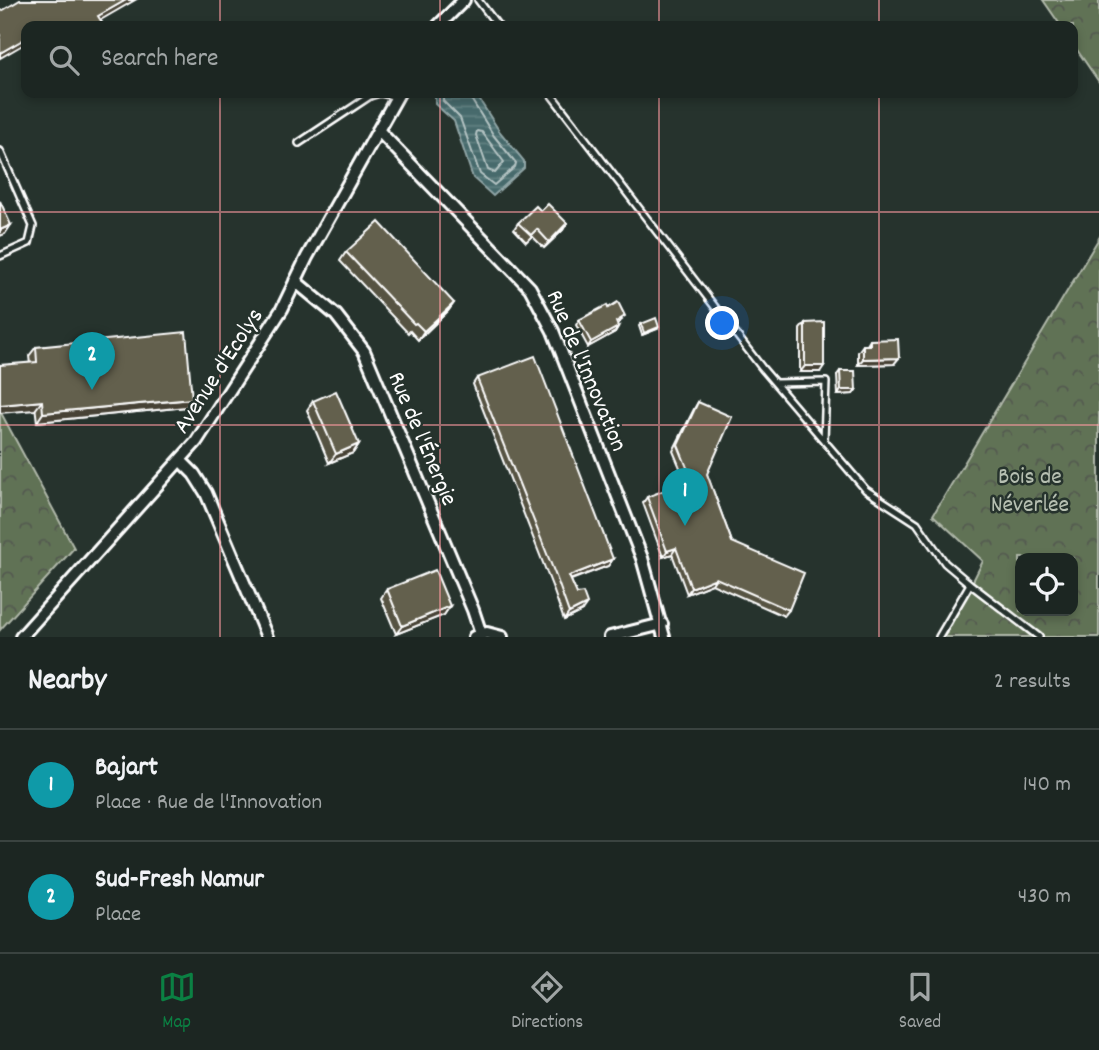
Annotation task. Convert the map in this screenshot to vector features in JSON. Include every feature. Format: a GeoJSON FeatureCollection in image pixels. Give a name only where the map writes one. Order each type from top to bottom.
{"type":"FeatureCollection","features":[{"type":"Feature","properties":{"kind":"street"},"geometry":{"type":"LineString","coordinates":[[443,21],[464,0]]}},
{"type":"Feature","properties":{"kind":"street","name":"Avenue d'Ecolys"},"geometry":{"type":"LineString","coordinates":[[21,637],[196,442],[282,309],[396,98]]}},
{"type":"Feature","properties":{"kind":"street","name":"Rue de l'Innovation"},"geometry":{"type":"LineString","coordinates":[[378,130],[530,288],[553,331],[642,558],[664,637]]}},
{"type":"Feature","properties":{"kind":"street","name":"Rue de l'Énergie"},"geometry":{"type":"LineString","coordinates":[[295,281],[336,315],[365,351],[473,610],[477,636]]}},
{"type":"Feature","properties":{"kind":"street"},"geometry":{"type":"LineString","coordinates":[[181,461],[194,474],[206,493],[267,637]]}},
{"type":"Feature","properties":{"kind":"street"},"geometry":{"type":"LineString","coordinates":[[610,637],[662,624]]}},
{"type":"Feature","properties":{"kind":"street"},"geometry":{"type":"LineString","coordinates":[[477,636],[492,633],[502,637]]}},
{"type":"Feature","properties":{"kind":"lane"},"geometry":{"type":"LineString","coordinates":[[478,0],[494,21]]}},
{"type":"Feature","properties":{"kind":"lane"},"geometry":{"type":"LineString","coordinates":[[299,143],[366,98]]}},
{"type":"Feature","properties":{"kind":"lane"},"geometry":{"type":"LineString","coordinates":[[554,98],[775,383],[866,490],[917,523],[945,564],[1038,637]]}},
{"type":"Feature","properties":{"kind":"lane"},"geometry":{"type":"LineString","coordinates":[[0,151],[33,226],[29,243],[0,256]]}},
{"type":"Feature","properties":{"kind":"lane"},"geometry":{"type":"LineString","coordinates":[[775,383],[826,382],[824,441]]}},
{"type":"Feature","properties":{"kind":"lane"},"geometry":{"type":"LineString","coordinates":[[939,637],[970,584]]}},
{"type":"Feature","properties":{"kind":"green space"},"geometry":{"type":"Polygon","coordinates":[[[1043,0],[1099,0],[1099,82],[1078,51],[1078,21],[1058,21],[1043,0]]]}},
{"type":"Feature","properties":{"kind":"green space","name":"Bois de Néverlée"},"geometry":{"type":"Polygon","coordinates":[[[1099,238],[1099,637],[945,637],[983,561],[933,515],[1099,238]]]}},
{"type":"Feature","properties":{"kind":"green space"},"geometry":{"type":"Polygon","coordinates":[[[0,411],[74,548],[0,630],[0,411]]]}},
{"type":"Feature","properties":{"kind":"water"},"geometry":{"type":"Polygon","coordinates":[[[435,98],[478,98],[500,132],[524,161],[524,168],[493,196],[473,178],[454,121],[435,104],[435,98]]]}},
{"type":"Feature","properties":{"kind":"building"},"geometry":{"type":"Polygon","coordinates":[[[20,0],[126,0],[98,16],[101,21],[21,21],[21,41],[0,53],[0,12],[20,0]]]}},
{"type":"Feature","properties":{"kind":"building"},"geometry":{"type":"Polygon","coordinates":[[[0,201],[11,225],[0,230],[0,201]]]}},
{"type":"Feature","properties":{"kind":"building"},"geometry":{"type":"Polygon","coordinates":[[[548,204],[567,223],[549,242],[537,229],[531,235],[518,223],[536,206],[541,211],[548,204]]]}},
{"type":"Feature","properties":{"kind":"building"},"geometry":{"type":"Polygon","coordinates":[[[379,222],[454,303],[424,331],[414,324],[346,252],[379,222]]]}},
{"type":"Feature","properties":{"kind":"building"},"geometry":{"type":"Polygon","coordinates":[[[618,302],[625,316],[616,322],[618,327],[591,342],[579,320],[618,302]]]}},
{"type":"Feature","properties":{"kind":"building"},"geometry":{"type":"Polygon","coordinates":[[[656,318],[659,327],[644,333],[641,324],[656,318]]]}},
{"type":"Feature","properties":{"kind":"building"},"geometry":{"type":"Polygon","coordinates":[[[824,322],[824,366],[805,366],[805,323],[824,322]]]}},
{"type":"Feature","properties":{"kind":"building"},"geometry":{"type":"Polygon","coordinates":[[[186,332],[192,399],[43,413],[42,401],[0,405],[0,365],[37,362],[36,347],[186,332]]]}},
{"type":"Feature","properties":{"kind":"building"},"geometry":{"type":"Polygon","coordinates":[[[898,339],[899,358],[863,359],[863,345],[870,345],[870,340],[898,339]]]}},
{"type":"Feature","properties":{"kind":"building"},"geometry":{"type":"Polygon","coordinates":[[[535,356],[613,559],[569,576],[577,594],[583,593],[587,604],[569,613],[477,378],[535,356]]]}},
{"type":"Feature","properties":{"kind":"building"},"geometry":{"type":"Polygon","coordinates":[[[840,371],[855,371],[856,390],[841,390],[840,371]]]}},
{"type":"Feature","properties":{"kind":"building"},"geometry":{"type":"Polygon","coordinates":[[[336,391],[359,444],[336,454],[313,401],[336,391]]]}},
{"type":"Feature","properties":{"kind":"building"},"geometry":{"type":"Polygon","coordinates":[[[698,402],[732,417],[707,474],[732,542],[804,573],[789,610],[716,578],[691,588],[676,548],[667,551],[647,497],[692,480],[678,445],[698,402]]]}},
{"type":"Feature","properties":{"kind":"building"},"geometry":{"type":"Polygon","coordinates":[[[435,570],[450,606],[402,626],[387,589],[435,570]]]}},
{"type":"Feature","properties":{"kind":"place","name":"Sud-Fresh Namur"},"geometry":{"type":"Point","coordinates":[92,390]}},
{"type":"Feature","properties":{"kind":"place","name":"Bajart"},"geometry":{"type":"Point","coordinates":[685,526]}}]}
